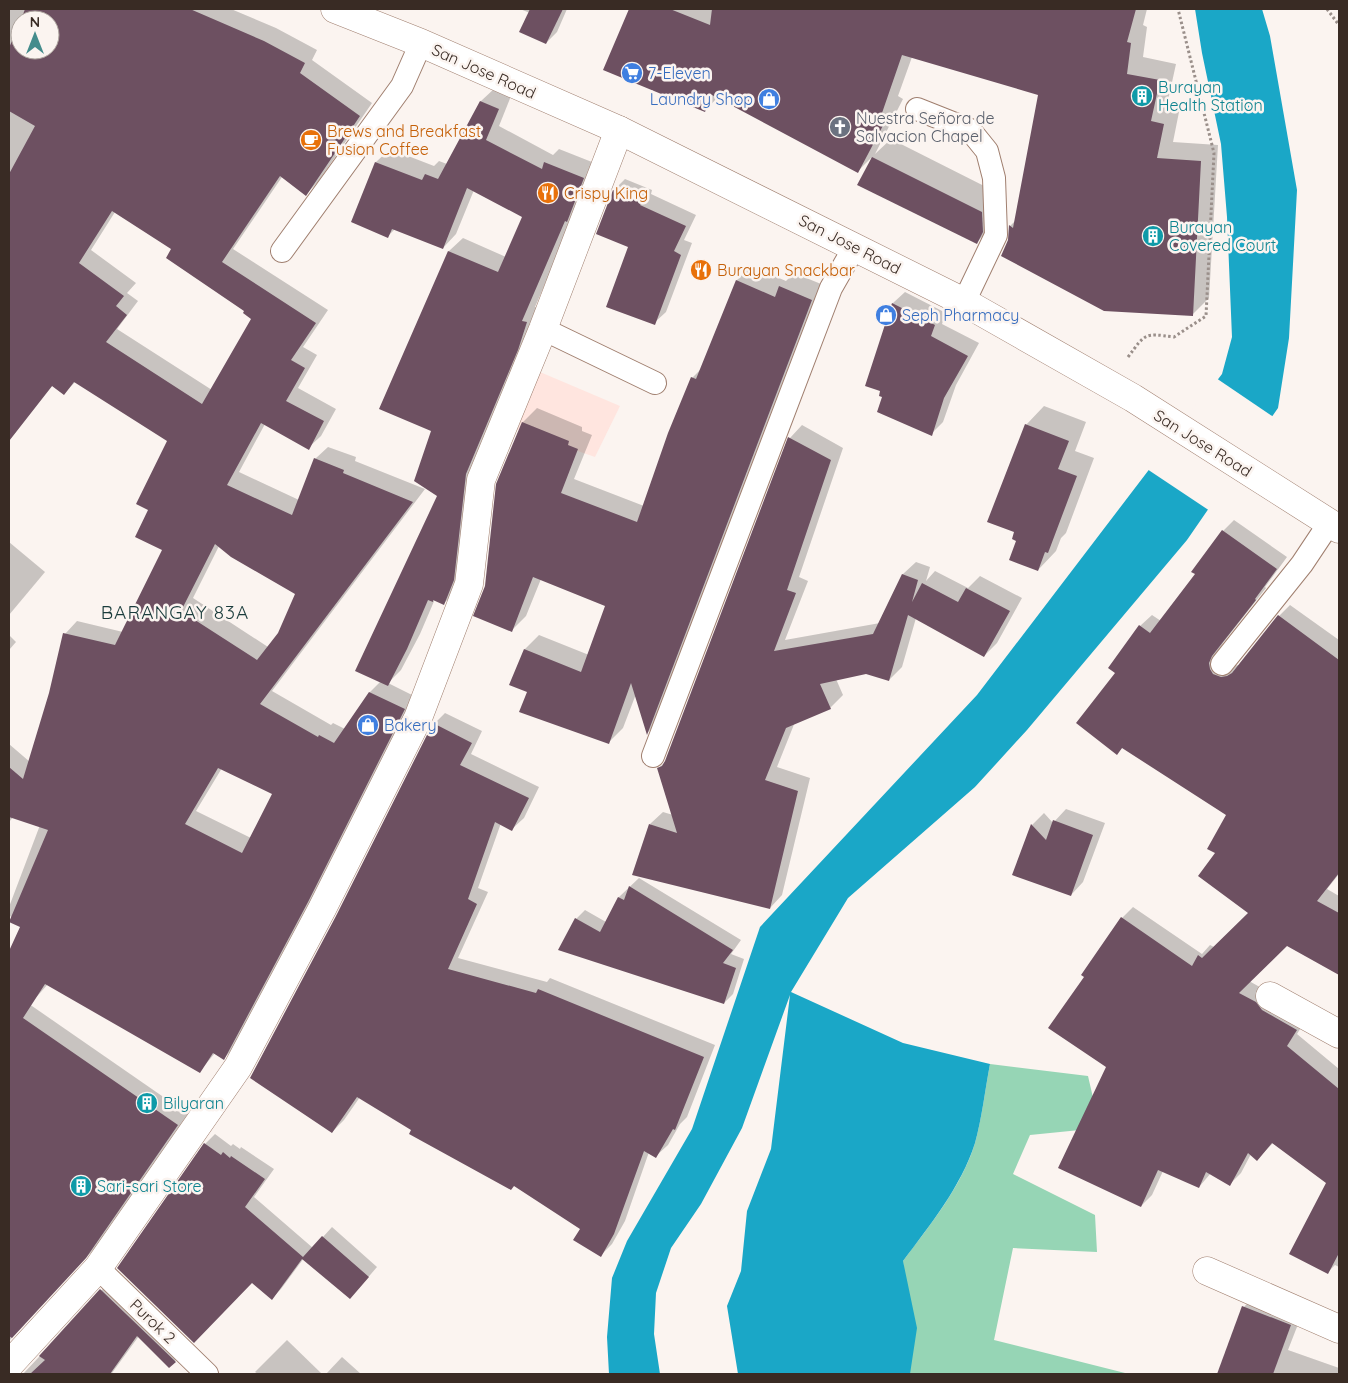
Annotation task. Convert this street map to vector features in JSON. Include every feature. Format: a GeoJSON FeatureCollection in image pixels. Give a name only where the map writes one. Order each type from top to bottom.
{"type":"FeatureCollection","features":[{"type":"Feature","properties":{"kind":"street","name":"San Jose Road"},"geometry":{"type":"LineString","coordinates":[[335,9],[422,43],[619,130],[964,302],[1132,398],[1334,526]]}},
{"type":"Feature","properties":{"kind":"street"},"geometry":{"type":"LineString","coordinates":[[9,1365],[98,1268],[238,1067],[322,909],[418,718],[470,584],[482,480],[543,329],[619,130]]}},
{"type":"Feature","properties":{"kind":"street"},"geometry":{"type":"LineString","coordinates":[[1270,996],[1339,1034]]}},
{"type":"Feature","properties":{"kind":"street"},"geometry":{"type":"LineString","coordinates":[[1207,1271],[1339,1329]]}},
{"type":"Feature","properties":{"kind":"lane"},"geometry":{"type":"LineString","coordinates":[[282,251],[402,86],[422,43]]}},
{"type":"Feature","properties":{"kind":"lane"},"geometry":{"type":"LineString","coordinates":[[917,109],[970,130],[987,151],[994,178],[996,235],[964,302]]}},
{"type":"Feature","properties":{"kind":"lane"},"geometry":{"type":"LineString","coordinates":[[653,756],[831,288],[855,246]]}},
{"type":"Feature","properties":{"kind":"lane"},"geometry":{"type":"LineString","coordinates":[[543,329],[654,383]]}},
{"type":"Feature","properties":{"kind":"lane"},"geometry":{"type":"LineString","coordinates":[[1222,664],[1334,526]]}},
{"type":"Feature","properties":{"kind":"lane","name":"Purok 2"},"geometry":{"type":"LineString","coordinates":[[98,1268],[207,1374]]}},
{"type":"Feature","properties":{"kind":"path"},"geometry":{"type":"LineString","coordinates":[[1108,384],[1140,340],[1151,334],[1174,337],[1206,316],[1214,153],[1178,9]]}},
{"type":"Feature","properties":{"kind":"path"},"geometry":{"type":"LineString","coordinates":[[1327,9],[1339,25]]}},
{"type":"Feature","properties":{"kind":"shaded area"},"geometry":{"type":"Polygon","coordinates":[[[540,372],[620,406],[595,457],[517,430],[540,372]]]}},
{"type":"Feature","properties":{"kind":"green space"},"geometry":{"type":"Polygon","coordinates":[[[990,1064],[1088,1076],[1100,1128],[1030,1135],[1013,1174],[1095,1215],[1097,1252],[1013,1248],[994,1340],[1129,1374],[910,1374],[903,1261],[944,1205],[962,1175],[975,1143],[980,1124],[990,1064]]]}},
{"type":"Feature","properties":{"kind":"water"},"geometry":{"type":"Polygon","coordinates":[[[1195,9],[1262,9],[1270,36],[1297,190],[1289,338],[1278,408],[1187,540],[1027,730],[975,787],[848,898],[791,992],[903,1043],[990,1064],[975,1143],[962,1175],[944,1205],[903,1261],[917,1328],[910,1374],[738,1374],[727,1306],[741,1271],[747,1211],[771,1149],[790,995],[742,1128],[701,1204],[671,1248],[656,1293],[654,1334],[660,1374],[609,1374],[607,1337],[612,1278],[627,1241],[692,1129],[760,927],[977,695],[1222,374],[1232,337],[1227,217],[1221,144],[1195,9]]]}},
{"type":"Feature","properties":{"kind":"pier"},"geometry":{"type":"Polygon","coordinates":[[[1216,378],[1275,418],[1210,511],[1147,469],[1216,378]]]}},
{"type":"Feature","properties":{"kind":"building"},"geometry":{"type":"Polygon","coordinates":[[[25,9],[190,9],[264,41],[305,63],[300,73],[360,116],[306,196],[280,176],[222,262],[316,323],[291,360],[305,368],[286,401],[324,421],[309,450],[261,423],[227,485],[292,515],[314,458],[344,470],[343,473],[413,502],[260,704],[318,737],[319,735],[334,743],[369,692],[405,709],[308,902],[224,1060],[213,1053],[200,1073],[45,984],[23,1018],[178,1125],[86,1258],[12,1338],[9,1336],[9,951],[20,927],[9,922],[48,830],[9,817],[9,767],[23,779],[49,693],[63,633],[115,645],[162,550],[135,537],[148,510],[136,504],[167,441],[74,382],[64,395],[52,386],[9,441],[9,174],[35,126],[9,111],[10,46],[10,60],[60,60],[60,10],[25,9]],[[112,211],[79,263],[124,296],[116,306],[127,315],[106,342],[202,404],[251,319],[243,313],[244,311],[166,258],[171,249],[112,211]],[[215,544],[181,611],[257,660],[278,633],[295,594],[231,557],[215,544]],[[218,768],[185,824],[242,853],[272,794],[218,768]]]}},
{"type":"Feature","properties":{"kind":"building"},"geometry":{"type":"Polygon","coordinates":[[[530,9],[563,9],[546,44],[519,32],[530,9]]]}},
{"type":"Feature","properties":{"kind":"building"},"geometry":{"type":"Polygon","coordinates":[[[629,9],[670,9],[710,25],[712,9],[1136,9],[1127,42],[1131,43],[1127,74],[1160,80],[1151,121],[1164,124],[1157,158],[1201,161],[1193,316],[1104,311],[1001,256],[1008,240],[1009,225],[1013,228],[1038,95],[902,55],[882,113],[888,116],[858,173],[712,95],[705,112],[603,70],[629,9]]]}},
{"type":"Feature","properties":{"kind":"building"},"geometry":{"type":"Polygon","coordinates":[[[480,101],[499,109],[486,140],[542,169],[544,162],[584,178],[567,222],[565,221],[522,321],[527,322],[518,350],[466,474],[454,580],[444,605],[428,600],[407,649],[388,686],[355,671],[437,496],[414,481],[431,431],[379,409],[448,251],[498,272],[522,217],[467,188],[443,249],[392,229],[388,238],[351,222],[375,162],[422,180],[425,174],[438,179],[480,101]]]}},
{"type":"Feature","properties":{"kind":"building"},"geometry":{"type":"Polygon","coordinates":[[[872,157],[982,212],[983,232],[977,244],[857,185],[872,157]]]}},
{"type":"Feature","properties":{"kind":"building"},"geometry":{"type":"Polygon","coordinates":[[[613,190],[642,201],[640,205],[686,226],[674,251],[681,255],[655,325],[606,307],[628,247],[596,234],[613,190]]]}},
{"type":"Feature","properties":{"kind":"building"},"geometry":{"type":"Polygon","coordinates":[[[736,280],[775,297],[779,286],[812,300],[647,735],[631,683],[609,744],[519,712],[527,692],[509,685],[524,649],[581,672],[605,606],[533,577],[512,632],[473,616],[485,586],[496,484],[522,422],[569,441],[568,445],[578,449],[561,493],[637,522],[668,433],[691,377],[696,379],[736,280]]]}},
{"type":"Feature","properties":{"kind":"building"},"geometry":{"type":"Polygon","coordinates":[[[892,303],[935,325],[931,336],[968,356],[944,398],[932,436],[877,412],[882,397],[879,396],[880,391],[865,386],[892,303]]]}},
{"type":"Feature","properties":{"kind":"building"},"geometry":{"type":"Polygon","coordinates":[[[1025,424],[1069,441],[1058,469],[1077,476],[1048,553],[1045,552],[1038,571],[1009,560],[1016,541],[1012,539],[1014,532],[987,522],[1025,424]]]}},
{"type":"Feature","properties":{"kind":"building"},"geometry":{"type":"Polygon","coordinates":[[[788,437],[831,460],[787,590],[796,593],[774,651],[873,634],[902,574],[918,580],[912,602],[922,583],[958,602],[966,588],[1010,611],[984,657],[908,615],[889,681],[866,674],[820,684],[831,709],[786,728],[765,780],[798,791],[770,909],[632,875],[649,824],[677,833],[657,768],[662,766],[665,761],[788,437]]]}},
{"type":"Feature","properties":{"kind":"building"},"geometry":{"type":"Polygon","coordinates":[[[1222,530],[1277,569],[1256,600],[1212,656],[1209,663],[1213,674],[1221,677],[1232,673],[1278,615],[1339,660],[1339,873],[1317,901],[1339,913],[1339,975],[1287,946],[1239,993],[1256,1002],[1262,1010],[1297,1030],[1287,1046],[1339,1089],[1339,1253],[1328,1274],[1289,1254],[1326,1183],[1272,1143],[1257,1161],[1248,1153],[1230,1186],[1206,1172],[1199,1188],[1158,1170],[1141,1207],[1058,1168],[1106,1067],[1048,1028],[1084,977],[1081,975],[1121,917],[1192,966],[1198,955],[1202,958],[1248,913],[1198,876],[1215,853],[1207,849],[1226,815],[1122,748],[1117,755],[1076,723],[1115,673],[1108,668],[1139,625],[1150,633],[1195,574],[1191,572],[1222,530]]]}},
{"type":"Feature","properties":{"kind":"building"},"geometry":{"type":"Polygon","coordinates":[[[433,723],[472,743],[460,765],[529,798],[512,831],[495,822],[468,899],[477,904],[448,969],[536,993],[538,989],[704,1057],[675,1130],[673,1129],[656,1158],[644,1151],[614,1234],[601,1257],[573,1240],[580,1229],[514,1186],[511,1190],[409,1134],[411,1130],[357,1097],[332,1133],[250,1078],[336,916],[433,723]]]}},
{"type":"Feature","properties":{"kind":"building"},"geometry":{"type":"Polygon","coordinates":[[[1053,820],[1093,835],[1071,896],[1012,875],[1031,824],[1046,840],[1053,820]]]}},
{"type":"Feature","properties":{"kind":"building"},"geometry":{"type":"Polygon","coordinates":[[[629,886],[733,950],[723,963],[736,968],[724,1004],[558,950],[575,918],[600,932],[618,897],[624,900],[629,886]]]}},
{"type":"Feature","properties":{"kind":"building"},"geometry":{"type":"Polygon","coordinates":[[[204,1143],[221,1155],[223,1152],[230,1158],[231,1156],[265,1179],[245,1207],[303,1257],[322,1236],[369,1277],[350,1299],[302,1259],[272,1300],[252,1283],[194,1343],[117,1268],[204,1143]]]}},
{"type":"Feature","properties":{"kind":"building"},"geometry":{"type":"Polygon","coordinates":[[[100,1289],[176,1362],[169,1368],[137,1336],[110,1374],[30,1374],[45,1360],[39,1356],[100,1289]]]}},
{"type":"Feature","properties":{"kind":"building"},"geometry":{"type":"Polygon","coordinates":[[[1242,1306],[1291,1325],[1273,1374],[1217,1374],[1242,1306]]]}},
{"type":"Feature","properties":{"kind":"place","name":"7-Eleven"},"geometry":{"type":"Point","coordinates":[632,73]}},
{"type":"Feature","properties":{"kind":"place","name":"Burayan Health Station"},"geometry":{"type":"Point","coordinates":[1142,96]}},
{"type":"Feature","properties":{"kind":"place","name":"Laundry Shop"},"geometry":{"type":"Point","coordinates":[769,99]}},
{"type":"Feature","properties":{"kind":"place","name":"Nuestra Señora de Salvacion Chapel"},"geometry":{"type":"Point","coordinates":[840,127]}},
{"type":"Feature","properties":{"kind":"place","name":"Brews and Breakfast Fusion Coffee"},"geometry":{"type":"Point","coordinates":[311,140]}},
{"type":"Feature","properties":{"kind":"place","name":"Crispy King"},"geometry":{"type":"Point","coordinates":[548,193]}},
{"type":"Feature","properties":{"kind":"place","name":"Burayan Covered Court"},"geometry":{"type":"Point","coordinates":[1153,236]}},
{"type":"Feature","properties":{"kind":"place","name":"Burayan Snackbar"},"geometry":{"type":"Point","coordinates":[701,270]}},
{"type":"Feature","properties":{"kind":"place","name":"Seph Pharmacy"},"geometry":{"type":"Point","coordinates":[886,315]}},
{"type":"Feature","properties":{"kind":"place","name":"Bakery"},"geometry":{"type":"Point","coordinates":[368,725]}},
{"type":"Feature","properties":{"kind":"place","name":"Bilyaran"},"geometry":{"type":"Point","coordinates":[147,1103]}},
{"type":"Feature","properties":{"kind":"place","name":"Sari-sari Store"},"geometry":{"type":"Point","coordinates":[81,1186]}},
{"type":"Feature","properties":{"kind":"district","name":"BARANGAY 83A"},"geometry":{"type":"Point","coordinates":[175,612]}}]}
